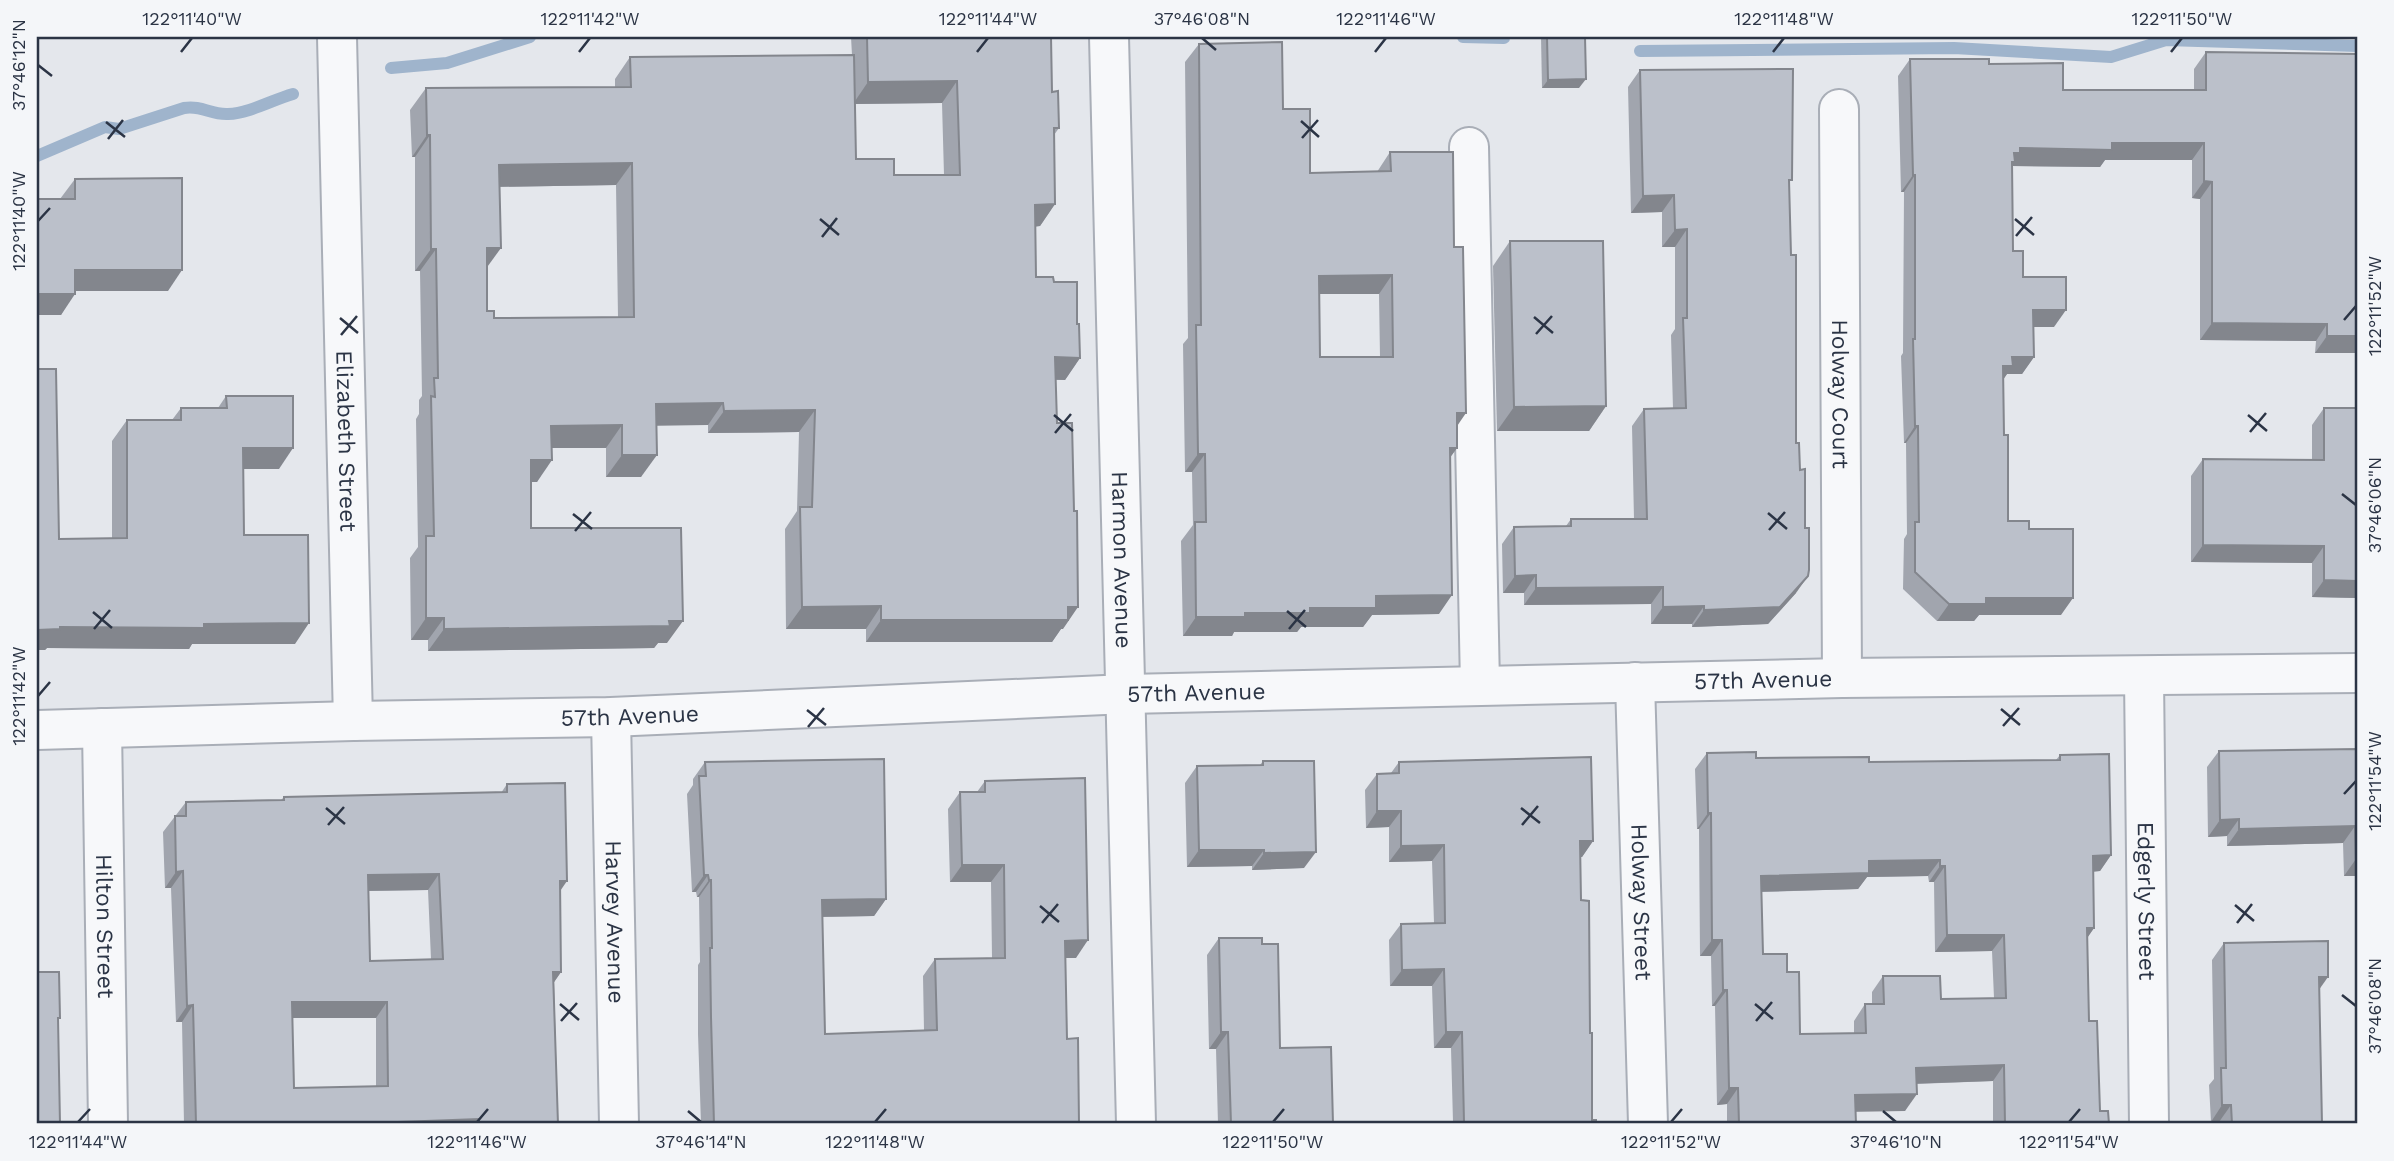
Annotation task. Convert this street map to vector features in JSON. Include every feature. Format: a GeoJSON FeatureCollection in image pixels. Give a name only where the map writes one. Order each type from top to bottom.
{"type":"FeatureCollection","features":[{"type":"Feature","properties":{"kind":"street","name":"Elizabeth Street"},"geometry":{"type":"LineString","coordinates":[[337,37],[353,721]]}},
{"type":"Feature","properties":{"kind":"street","name":"Harmon Avenue"},"geometry":{"type":"LineString","coordinates":[[1109,37],[1136,1124]]}},
{"type":"Feature","properties":{"kind":"street","name":"Holway Court"},"geometry":{"type":"LineString","coordinates":[[1839,109],[1842,678]]}},
{"type":"Feature","properties":{"kind":"street"},"geometry":{"type":"LineString","coordinates":[[1469,147],[1480,685]]}},
{"type":"Feature","properties":{"kind":"street","name":"57th Avenue"},"geometry":{"type":"LineString","coordinates":[[37,730],[353,721],[611,718],[1126,694],[1480,685],[2357,673]]}},
{"type":"Feature","properties":{"kind":"street","name":"Edgerly Street"},"geometry":{"type":"LineString","coordinates":[[2144,677],[2149,1124]]}},
{"type":"Feature","properties":{"kind":"street","name":"Holway Street"},"geometry":{"type":"LineString","coordinates":[[1635,682],[1648,1124]]}},
{"type":"Feature","properties":{"kind":"street","name":"Harvey Avenue"},"geometry":{"type":"LineString","coordinates":[[611,718],[619,1124]]}},
{"type":"Feature","properties":{"kind":"street","name":"Hilton Street"},"geometry":{"type":"LineString","coordinates":[[102,728],[108,1124]]}},
{"type":"Feature","properties":{"kind":"building"},"geometry":{"type":"Polygon","coordinates":[[[867,37],[1051,37],[1052,92],[1058,91],[1059,128],[1054,128],[1055,204],[1035,205],[1036,277],[1053,277],[1054,282],[1077,282],[1080,358],[1055,357],[1057,423],[1072,423],[1074,511],[1077,511],[1078,607],[1068,607],[1068,620],[881,620],[881,606],[802,607],[800,507],[812,507],[815,410],[724,411],[723,403],[656,404],[657,455],[622,455],[622,425],[551,426],[552,460],[531,460],[531,528],[681,528],[683,621],[669,621],[670,626],[444,629],[444,618],[426,618],[426,536],[434,536],[431,396],[435,397],[434,378],[438,378],[436,249],[431,249],[430,135],[427,135],[426,88],[631,87],[630,57],[854,55],[856,159],[894,159],[894,175],[960,175],[957,81],[868,82],[867,37]],[[632,163],[499,165],[501,248],[487,248],[487,311],[494,311],[494,318],[634,317],[632,163]]]}},
{"type":"Feature","properties":{"kind":"building"},"geometry":{"type":"Polygon","coordinates":[[[1547,37],[1585,37],[1586,79],[1548,80],[1547,37]]]}},
{"type":"Feature","properties":{"kind":"building"},"geometry":{"type":"Polygon","coordinates":[[[1282,42],[1283,109],[1310,109],[1310,173],[1391,171],[1390,152],[1453,152],[1454,247],[1463,247],[1466,413],[1457,413],[1457,448],[1450,448],[1452,595],[1376,596],[1376,608],[1310,608],[1310,613],[1245,613],[1245,617],[1196,617],[1195,522],[1206,522],[1205,454],[1198,454],[1196,325],[1201,325],[1199,44],[1282,42]],[[1392,275],[1319,276],[1320,357],[1393,357],[1392,275]]]}},
{"type":"Feature","properties":{"kind":"building"},"geometry":{"type":"Polygon","coordinates":[[[2206,52],[2357,54],[2357,336],[2327,336],[2327,324],[2212,323],[2212,182],[2204,181],[2204,143],[2112,143],[2112,150],[2020,148],[2020,153],[2014,153],[2015,162],[2012,162],[2013,251],[2023,251],[2023,277],[2066,277],[2066,310],[2033,310],[2034,357],[2012,357],[2013,366],[2003,366],[2004,435],[2008,435],[2008,521],[2029,521],[2029,529],[2073,529],[2073,598],[1986,598],[1986,604],[1949,604],[1915,572],[1915,522],[1919,522],[1918,426],[1915,426],[1913,339],[1915,175],[1910,59],[1989,59],[1989,64],[2063,63],[2063,90],[2206,90],[2206,52]]]}},
{"type":"Feature","properties":{"kind":"building"},"geometry":{"type":"Polygon","coordinates":[[[1793,69],[1792,180],[1789,180],[1791,255],[1796,255],[1796,443],[1799,443],[1800,470],[1805,469],[1805,528],[1809,528],[1808,576],[1780,607],[1704,610],[1704,606],[1663,607],[1663,587],[1536,588],[1536,575],[1515,576],[1514,527],[1571,526],[1571,519],[1647,519],[1644,409],[1686,408],[1683,318],[1687,318],[1687,229],[1675,230],[1674,195],[1643,196],[1640,70],[1793,69]]]}},
{"type":"Feature","properties":{"kind":"building"},"geometry":{"type":"Polygon","coordinates":[[[182,178],[182,270],[75,270],[75,294],[37,294],[37,199],[75,199],[75,179],[182,178]]]}},
{"type":"Feature","properties":{"kind":"building"},"geometry":{"type":"Polygon","coordinates":[[[1510,241],[1603,241],[1606,406],[1514,407],[1510,241]]]}},
{"type":"Feature","properties":{"kind":"building"},"geometry":{"type":"Polygon","coordinates":[[[37,369],[56,369],[59,539],[127,538],[127,420],[181,420],[181,408],[227,408],[226,396],[293,396],[293,448],[243,448],[244,535],[308,535],[309,623],[204,624],[204,628],[60,627],[37,630],[37,369]]]}},
{"type":"Feature","properties":{"kind":"building"},"geometry":{"type":"Polygon","coordinates":[[[2324,408],[2357,408],[2357,581],[2324,580],[2324,546],[2203,545],[2203,459],[2324,460],[2324,408]]]}},
{"type":"Feature","properties":{"kind":"building"},"geometry":{"type":"Polygon","coordinates":[[[2357,749],[2357,859],[2355,826],[2239,829],[2239,819],[2220,820],[2219,751],[2357,749]]]}},
{"type":"Feature","properties":{"kind":"building"},"geometry":{"type":"Polygon","coordinates":[[[1756,752],[1756,758],[1869,757],[1869,762],[2060,760],[2060,755],[2109,754],[2111,855],[2093,856],[2094,928],[2087,928],[2089,1021],[2097,1021],[2100,1111],[2108,1111],[2109,1124],[2005,1124],[2004,1065],[1916,1068],[1917,1094],[1855,1095],[1856,1124],[1739,1124],[1738,1088],[1729,1088],[1727,990],[1723,990],[1722,940],[1712,940],[1711,813],[1708,813],[1707,753],[1756,752]],[[1940,860],[1869,861],[1869,873],[1761,876],[1763,954],[1787,954],[1787,972],[1799,972],[1800,1034],[1866,1033],[1865,1004],[1884,1004],[1883,976],[1940,976],[1941,999],[2006,998],[2004,935],[1947,935],[1945,866],[1940,866],[1940,860]]]}},
{"type":"Feature","properties":{"kind":"building"},"geometry":{"type":"Polygon","coordinates":[[[1591,757],[1593,841],[1580,841],[1581,900],[1589,901],[1592,1120],[1596,1120],[1596,1124],[1434,1124],[1464,1122],[1462,1032],[1446,1032],[1444,969],[1402,970],[1401,924],[1445,923],[1444,845],[1401,846],[1401,811],[1377,811],[1377,774],[1399,773],[1399,762],[1591,757]]]}},
{"type":"Feature","properties":{"kind":"building"},"geometry":{"type":"Polygon","coordinates":[[[884,759],[886,899],[822,900],[825,1034],[937,1030],[935,959],[1005,958],[1004,865],[962,865],[960,792],[985,792],[985,781],[1085,778],[1088,940],[1065,941],[1067,1039],[1078,1038],[1079,1124],[714,1124],[711,880],[708,875],[704,875],[699,776],[706,776],[705,762],[884,759]]]}},
{"type":"Feature","properties":{"kind":"building"},"geometry":{"type":"Polygon","coordinates":[[[1263,761],[1314,761],[1316,852],[1199,850],[1197,766],[1263,765],[1263,761]]]}},
{"type":"Feature","properties":{"kind":"building"},"geometry":{"type":"Polygon","coordinates":[[[565,783],[567,881],[560,881],[561,972],[553,972],[558,1124],[479,1124],[479,1119],[371,1124],[196,1124],[193,1005],[187,1006],[183,871],[176,872],[175,816],[186,816],[186,802],[507,792],[507,784],[565,783]],[[439,874],[368,875],[370,961],[443,959],[439,874]],[[292,1002],[294,1088],[388,1086],[387,1002],[292,1002]]]}},
{"type":"Feature","properties":{"kind":"building"},"geometry":{"type":"Polygon","coordinates":[[[1219,938],[1262,938],[1262,944],[1278,944],[1280,1048],[1331,1047],[1333,1124],[1231,1124],[1228,1032],[1221,1032],[1219,938]]]}},
{"type":"Feature","properties":{"kind":"building"},"geometry":{"type":"Polygon","coordinates":[[[2328,941],[2328,977],[2319,977],[2322,1124],[2232,1124],[2231,1105],[2222,1105],[2221,1068],[2226,1068],[2224,943],[2328,941]]]}},
{"type":"Feature","properties":{"kind":"building"},"geometry":{"type":"Polygon","coordinates":[[[37,972],[59,972],[60,1124],[37,1124],[37,972]]]}},
{"type":"Feature","properties":{"kind":"waterway"},"geometry":{"type":"LineString","coordinates":[[391,68],[447,63],[530,37]]}},
{"type":"Feature","properties":{"kind":"waterway"},"geometry":{"type":"LineString","coordinates":[[1463,37],[1504,38]]}},
{"type":"Feature","properties":{"kind":"waterway"},"geometry":{"type":"LineString","coordinates":[[1640,51],[1954,48],[2111,57],[2166,40],[2357,46]]}},
{"type":"Feature","properties":{"kind":"waterway"},"geometry":{"type":"LineString","coordinates":[[37,156],[105,127],[119,129],[184,108],[222,114],[236,113],[293,94]]}}]}
